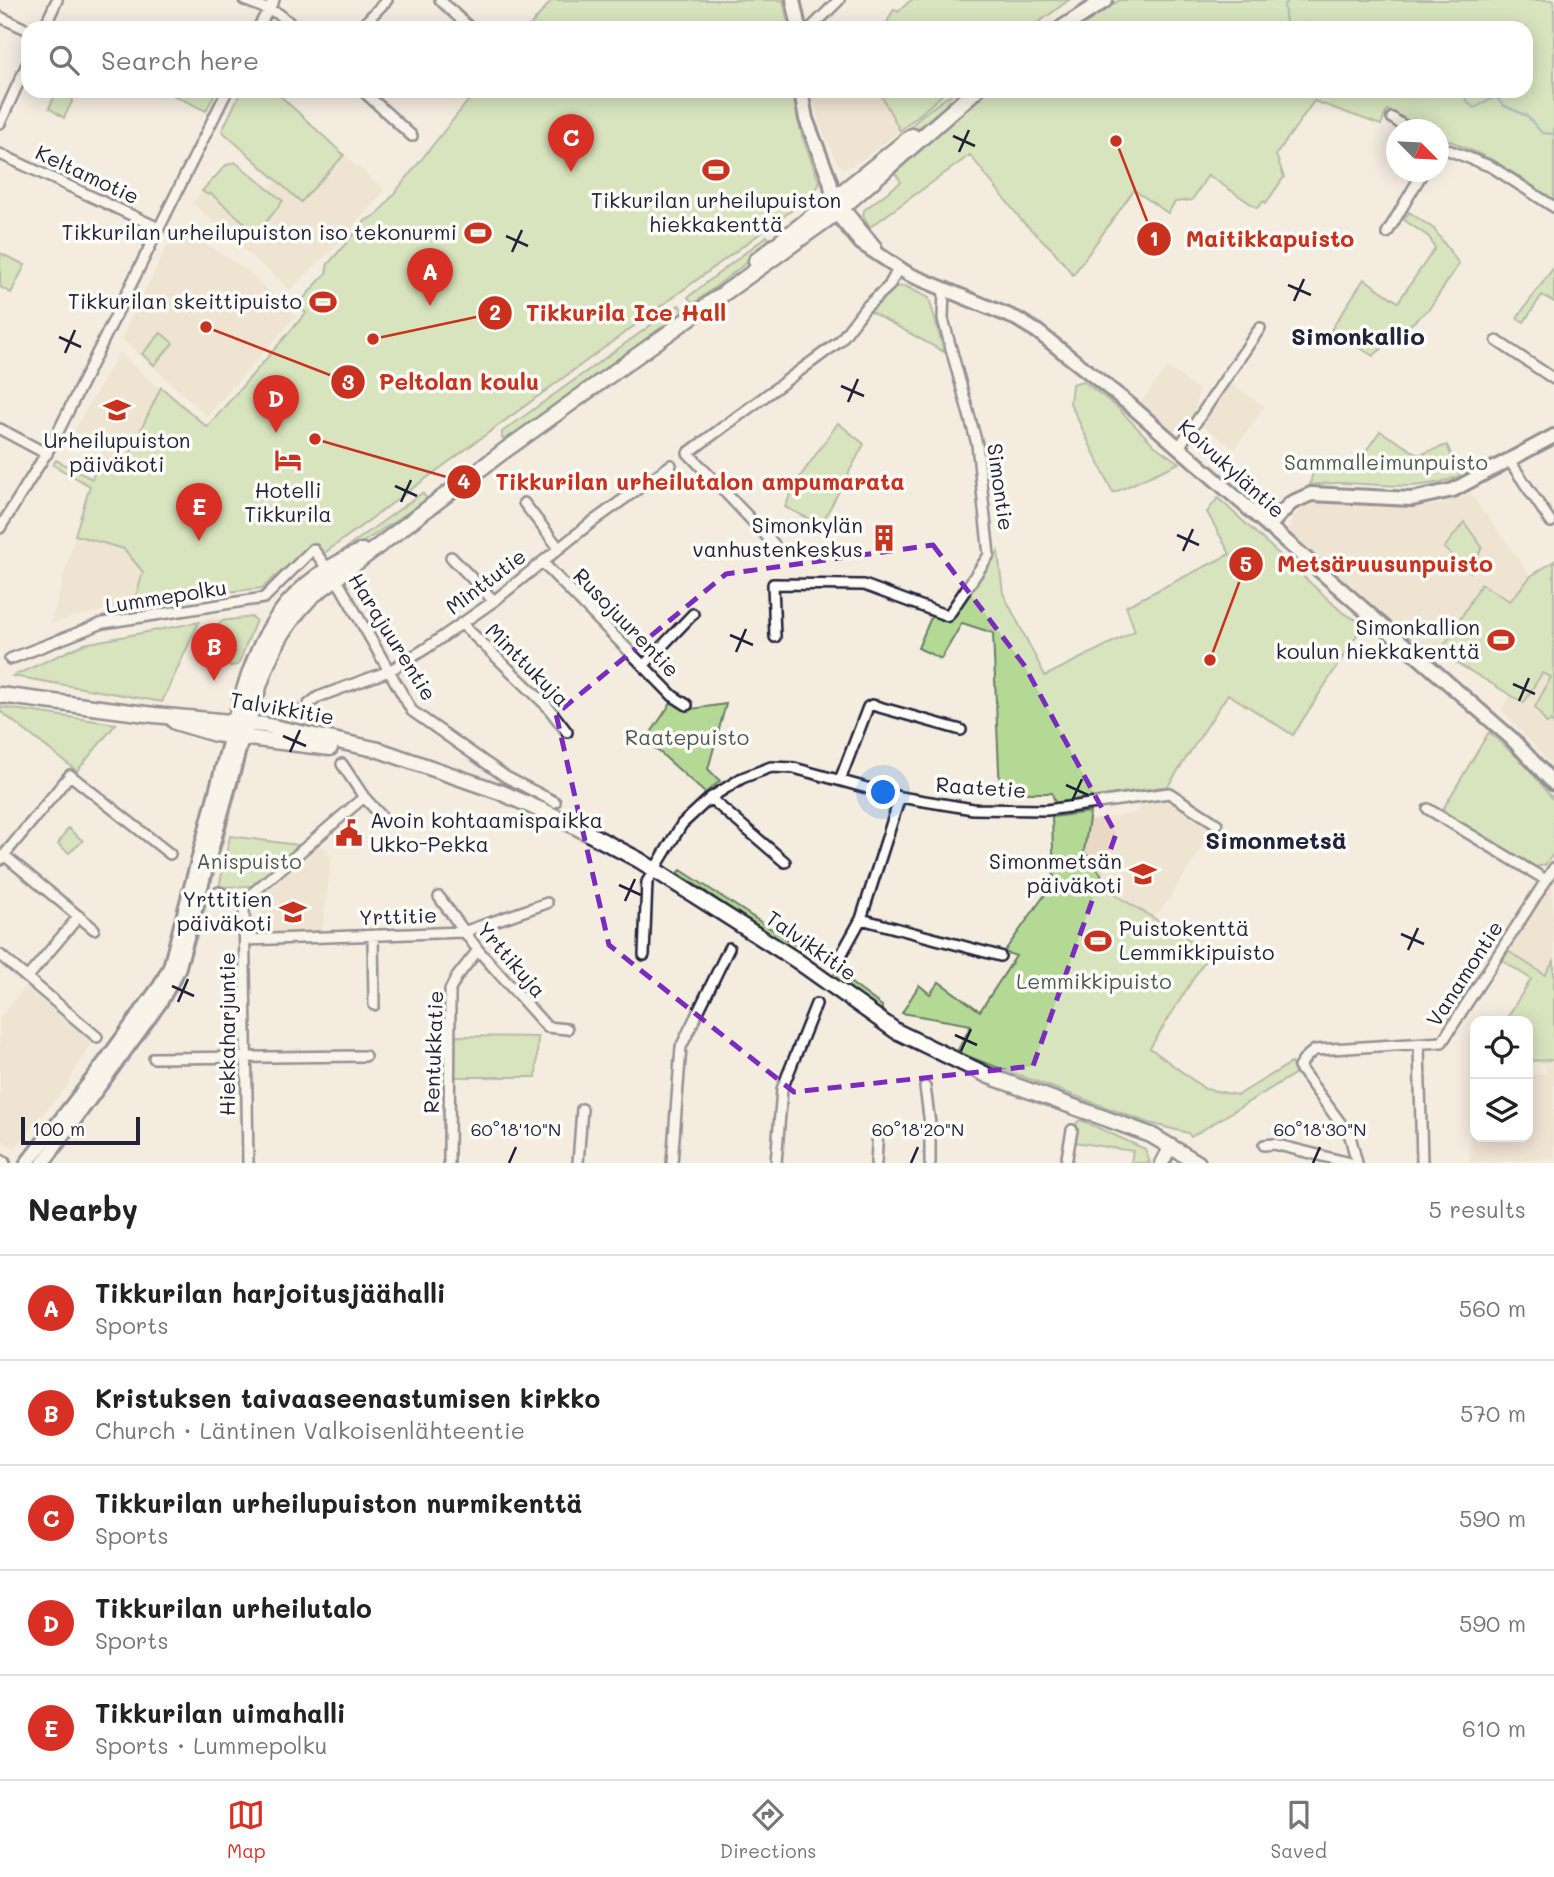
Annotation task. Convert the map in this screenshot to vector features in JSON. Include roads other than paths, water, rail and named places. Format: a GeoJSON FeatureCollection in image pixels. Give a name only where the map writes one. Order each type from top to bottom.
{"type":"FeatureCollection","features":[{"type":"Feature","properties":{"kind":"main road"},"geometry":{"type":"LineString","coordinates":[[793,0],[798,21]]}},
{"type":"Feature","properties":{"kind":"main road"},"geometry":{"type":"LineString","coordinates":[[1073,21],[1105,0]]}},
{"type":"Feature","properties":{"kind":"main road"},"geometry":{"type":"LineString","coordinates":[[802,98],[806,119],[838,206]]}},
{"type":"Feature","properties":{"kind":"main road"},"geometry":{"type":"LineString","coordinates":[[27,1163],[137,1018],[170,967],[239,728],[282,629],[310,597],[332,573],[380,543],[838,206],[966,98]]}},
{"type":"Feature","properties":{"kind":"main road","name":"Koivukyläntie"},"geometry":{"type":"LineString","coordinates":[[838,206],[861,243],[898,269],[1028,325],[1179,447],[1511,737],[1554,784]]}},
{"type":"Feature","properties":{"kind":"main road"},"geometry":{"type":"LineString","coordinates":[[1268,527],[1291,503],[1311,494],[1428,497],[1461,487],[1554,436]]}},
{"type":"Feature","properties":{"kind":"main road","name":"Talvikkitie"},"geometry":{"type":"LineString","coordinates":[[3,694],[154,715],[215,734],[239,728],[379,750],[401,760],[472,782],[524,803],[654,869],[796,960],[896,1031],[989,1076],[1121,1123],[1171,1146],[1199,1163]]}},
{"type":"Feature","properties":{"kind":"main road"},"geometry":{"type":"LineString","coordinates":[[43,1163],[159,1004],[178,970],[239,728]]}},
{"type":"Feature","properties":{"kind":"main road"},"geometry":{"type":"LineString","coordinates":[[1162,1163],[1171,1146]]}},
{"type":"Feature","properties":{"kind":"street"},"geometry":{"type":"LineString","coordinates":[[47,21],[57,0]]}},
{"type":"Feature","properties":{"kind":"street"},"geometry":{"type":"LineString","coordinates":[[244,0],[279,14],[288,21]]}},
{"type":"Feature","properties":{"kind":"street"},"geometry":{"type":"LineString","coordinates":[[262,21],[274,0]]}},
{"type":"Feature","properties":{"kind":"street"},"geometry":{"type":"LineString","coordinates":[[367,21],[387,0]]}},
{"type":"Feature","properties":{"kind":"street"},"geometry":{"type":"LineString","coordinates":[[440,0],[462,21]]}},
{"type":"Feature","properties":{"kind":"street"},"geometry":{"type":"LineString","coordinates":[[818,21],[839,0]]}},
{"type":"Feature","properties":{"kind":"street"},"geometry":{"type":"LineString","coordinates":[[0,17],[21,27]]}},
{"type":"Feature","properties":{"kind":"street"},"geometry":{"type":"LineString","coordinates":[[0,123],[21,77]]}},
{"type":"Feature","properties":{"kind":"street"},"geometry":{"type":"LineString","coordinates":[[0,528],[47,454],[224,98]]}},
{"type":"Feature","properties":{"kind":"street"},"geometry":{"type":"LineString","coordinates":[[371,98],[412,136]]}},
{"type":"Feature","properties":{"kind":"street"},"geometry":{"type":"LineString","coordinates":[[1449,151],[1492,167],[1554,207]]}},
{"type":"Feature","properties":{"kind":"street","name":"Keltamotie"},"geometry":{"type":"LineString","coordinates":[[0,154],[159,228]]}},
{"type":"Feature","properties":{"kind":"street"},"geometry":{"type":"LineString","coordinates":[[1387,233],[1417,182]]}},
{"type":"Feature","properties":{"kind":"street"},"geometry":{"type":"LineString","coordinates":[[774,544],[688,453],[840,341],[865,308],[889,286],[898,269]]}},
{"type":"Feature","properties":{"kind":"street","name":"Simontie"},"geometry":{"type":"LineString","coordinates":[[775,637],[773,584],[864,585],[947,616],[989,555],[977,444],[943,319],[944,289]]}},
{"type":"Feature","properties":{"kind":"street"},"geometry":{"type":"LineString","coordinates":[[1179,447],[1260,328]]}},
{"type":"Feature","properties":{"kind":"street"},"geometry":{"type":"LineString","coordinates":[[1497,341],[1554,379]]}},
{"type":"Feature","properties":{"kind":"street"},"geometry":{"type":"LineString","coordinates":[[0,429],[47,454]]}},
{"type":"Feature","properties":{"kind":"street"},"geometry":{"type":"LineString","coordinates":[[1509,460],[1551,522]]}},
{"type":"Feature","properties":{"kind":"street","name":"Minttutie"},"geometry":{"type":"LineString","coordinates":[[309,704],[318,697],[389,671],[461,624],[671,465]]}},
{"type":"Feature","properties":{"kind":"street"},"geometry":{"type":"LineString","coordinates":[[524,503],[559,548]]}},
{"type":"Feature","properties":{"kind":"street","name":"Harajuurentie"},"geometry":{"type":"LineString","coordinates":[[313,550],[332,573],[412,711],[506,777],[555,802]]}},
{"type":"Feature","properties":{"kind":"street","name":"Lummepolku"},"geometry":{"type":"LineString","coordinates":[[10,659],[103,623],[264,598],[313,550]]}},
{"type":"Feature","properties":{"kind":"street"},"geometry":{"type":"LineString","coordinates":[[451,557],[494,601]]}},
{"type":"Feature","properties":{"kind":"street","name":"Rusojuurentie"},"geometry":{"type":"LineString","coordinates":[[542,562],[673,696],[687,705]]}},
{"type":"Feature","properties":{"kind":"street"},"geometry":{"type":"LineString","coordinates":[[644,665],[693,614]]}},
{"type":"Feature","properties":{"kind":"street","name":"Minttukuja"},"geometry":{"type":"LineString","coordinates":[[461,624],[547,706],[567,732]]}},
{"type":"Feature","properties":{"kind":"street"},"geometry":{"type":"LineString","coordinates":[[840,779],[868,707],[872,705],[961,730]]}},
{"type":"Feature","properties":{"kind":"street"},"geometry":{"type":"LineString","coordinates":[[342,764],[364,797],[383,818]]}},
{"type":"Feature","properties":{"kind":"street","name":"Raatetie"},"geometry":{"type":"LineString","coordinates":[[644,955],[647,881],[682,824],[710,798],[742,778],[771,767],[794,768],[900,797],[1003,811],[1068,808],[1169,793],[1217,824]]}},
{"type":"Feature","properties":{"kind":"street"},"geometry":{"type":"LineString","coordinates":[[94,929],[2,858],[69,775],[170,854]]}},
{"type":"Feature","properties":{"kind":"street"},"geometry":{"type":"LineString","coordinates":[[219,892],[244,905],[255,891],[364,797]]}},
{"type":"Feature","properties":{"kind":"street"},"geometry":{"type":"LineString","coordinates":[[840,957],[861,919],[900,797]]}},
{"type":"Feature","properties":{"kind":"street"},"geometry":{"type":"LineString","coordinates":[[710,798],[785,862]]}},
{"type":"Feature","properties":{"kind":"street"},"geometry":{"type":"LineString","coordinates":[[1428,809],[1546,880]]}},
{"type":"Feature","properties":{"kind":"street","name":"Vanamontie"},"geometry":{"type":"LineString","coordinates":[[1357,1163],[1350,1136],[1299,1067],[1315,1050],[1419,1046],[1438,1044],[1446,1039],[1554,868]]}},
{"type":"Feature","properties":{"kind":"street","name":"Yrttikuja"},"geometry":{"type":"LineString","coordinates":[[439,897],[463,932],[547,1027],[567,1029]]}},
{"type":"Feature","properties":{"kind":"street","name":"Yrttitie"},"geometry":{"type":"LineString","coordinates":[[245,940],[463,932],[547,903]]}},
{"type":"Feature","properties":{"kind":"street","name":"Hiekkaharjuntie"},"geometry":{"type":"LineString","coordinates":[[244,905],[248,1163]]}},
{"type":"Feature","properties":{"kind":"street"},"geometry":{"type":"LineString","coordinates":[[27,978],[79,916]]}},
{"type":"Feature","properties":{"kind":"street"},"geometry":{"type":"LineString","coordinates":[[861,919],[1000,956]]}},
{"type":"Feature","properties":{"kind":"street"},"geometry":{"type":"LineString","coordinates":[[373,936],[374,1005]]}},
{"type":"Feature","properties":{"kind":"street"},"geometry":{"type":"LineString","coordinates":[[672,1163],[681,1047],[729,948]]}},
{"type":"Feature","properties":{"kind":"street","name":"Rentukkatie"},"geometry":{"type":"LineString","coordinates":[[449,1163],[450,990],[478,950]]}},
{"type":"Feature","properties":{"kind":"street"},"geometry":{"type":"LineString","coordinates":[[0,955],[97,1037]]}},
{"type":"Feature","properties":{"kind":"street"},"geometry":{"type":"LineString","coordinates":[[776,1163],[782,1089],[816,1003]]}},
{"type":"Feature","properties":{"kind":"street"},"geometry":{"type":"LineString","coordinates":[[1419,1046],[1422,1163]]}},
{"type":"Feature","properties":{"kind":"street"},"geometry":{"type":"LineString","coordinates":[[154,1058],[365,1056]]}},
{"type":"Feature","properties":{"kind":"street"},"geometry":{"type":"LineString","coordinates":[[925,1087],[930,1124],[930,1163]]}},
{"type":"Feature","properties":{"kind":"street"},"geometry":{"type":"LineString","coordinates":[[578,1163],[582,1109]]}},
{"type":"Feature","properties":{"kind":"street"},"geometry":{"type":"LineString","coordinates":[[876,1163],[878,1129]]}},
{"type":"Feature","properties":{"kind":"street"},"geometry":{"type":"LineString","coordinates":[[1066,1163],[1072,1130]]}},
{"type":"Feature","properties":{"kind":"street"},"geometry":{"type":"LineString","coordinates":[[1264,1144],[1274,1144],[1350,1163]]}},
{"type":"Feature","properties":{"kind":"waterway"},"geometry":{"type":"LineString","coordinates":[[1286,21],[1284,5],[1288,0]]}},
{"type":"Feature","properties":{"kind":"waterway"},"geometry":{"type":"LineString","coordinates":[[1466,98],[1474,108],[1494,98]]}},
{"type":"Feature","properties":{"kind":"waterway"},"geometry":{"type":"LineString","coordinates":[[1497,98],[1503,105],[1527,116],[1542,133],[1554,134]]}},
{"type":"Feature","properties":{"kind":"place","name":"Maitikkapuisto"},"geometry":{"type":"Point","coordinates":[1116,141]}},
{"type":"Feature","properties":{"kind":"place","name":"Tikkurilan urheilupuiston hiekkakenttä"},"geometry":{"type":"Point","coordinates":[716,170]}},
{"type":"Feature","properties":{"kind":"place","name":"Tikkurilan urheilupuiston nurmikenttä"},"geometry":{"type":"Point","coordinates":[571,172]}},
{"type":"Feature","properties":{"kind":"place","name":"Tikkurilan urheilupuiston iso tekonurmi"},"geometry":{"type":"Point","coordinates":[478,233]}},
{"type":"Feature","properties":{"kind":"place","name":"Tikkurilan skeittipuisto"},"geometry":{"type":"Point","coordinates":[323,302]}},
{"type":"Feature","properties":{"kind":"place","name":"Tikkurilan harjoitusjäähalli"},"geometry":{"type":"Point","coordinates":[430,306]}},
{"type":"Feature","properties":{"kind":"place","name":"Peltolan koulu"},"geometry":{"type":"Point","coordinates":[206,327]}},
{"type":"Feature","properties":{"kind":"place","name":"Tikkurila Ice Hall"},"geometry":{"type":"Point","coordinates":[373,339]}},
{"type":"Feature","properties":{"kind":"place","name":"Urheilupuiston päiväkoti"},"geometry":{"type":"Point","coordinates":[117,410]}},
{"type":"Feature","properties":{"kind":"place","name":"Tikkurilan urheilutalo"},"geometry":{"type":"Point","coordinates":[276,433]}},
{"type":"Feature","properties":{"kind":"place","name":"Tikkurilan urheilutalon ampumarata"},"geometry":{"type":"Point","coordinates":[315,439]}},
{"type":"Feature","properties":{"kind":"place","name":"Hotelli Tikkurila"},"geometry":{"type":"Point","coordinates":[288,460]}},
{"type":"Feature","properties":{"kind":"place","name":"Simonkylän vanhustenkeskus"},"geometry":{"type":"Point","coordinates":[884,538]}},
{"type":"Feature","properties":{"kind":"place","name":"Tikkurilan uimahalli"},"geometry":{"type":"Point","coordinates":[199,541]}},
{"type":"Feature","properties":{"kind":"place","name":"Simonkallion koulun hiekkakenttä"},"geometry":{"type":"Point","coordinates":[1501,640]}},
{"type":"Feature","properties":{"kind":"place","name":"Metsäruusunpuisto"},"geometry":{"type":"Point","coordinates":[1210,660]}},
{"type":"Feature","properties":{"kind":"place","name":"Kristuksen taivaaseenastumisen kirkko"},"geometry":{"type":"Point","coordinates":[214,681]}},
{"type":"Feature","properties":{"kind":"place","name":"Avoin kohtaamispaikka Ukko-Pekka"},"geometry":{"type":"Point","coordinates":[349,833]}},
{"type":"Feature","properties":{"kind":"place","name":"Simonmetsän päiväkoti"},"geometry":{"type":"Point","coordinates":[1143,874]}},
{"type":"Feature","properties":{"kind":"place","name":"Yrttitien päiväkoti"},"geometry":{"type":"Point","coordinates":[293,912]}},
{"type":"Feature","properties":{"kind":"place","name":"Puistokenttä Lemmikkipuisto"},"geometry":{"type":"Point","coordinates":[1098,941]}},
{"type":"Feature","properties":{"kind":"district","name":"Simonkallio"},"geometry":{"type":"Point","coordinates":[1358,337]}},
{"type":"Feature","properties":{"kind":"district","name":"Simonmetsä"},"geometry":{"type":"Point","coordinates":[1276,841]}},
{"type":"Feature","properties":{"kind":"park label","name":"Sammalleimunpuisto"},"geometry":{"type":"Point","coordinates":[1386,463]}},
{"type":"Feature","properties":{"kind":"park label","name":"Raatepuisto"},"geometry":{"type":"Point","coordinates":[687,738]}},
{"type":"Feature","properties":{"kind":"park label","name":"Anispuisto"},"geometry":{"type":"Point","coordinates":[249,862]}},
{"type":"Feature","properties":{"kind":"park label","name":"Lemmikkipuisto"},"geometry":{"type":"Point","coordinates":[1094,982]}}]}
